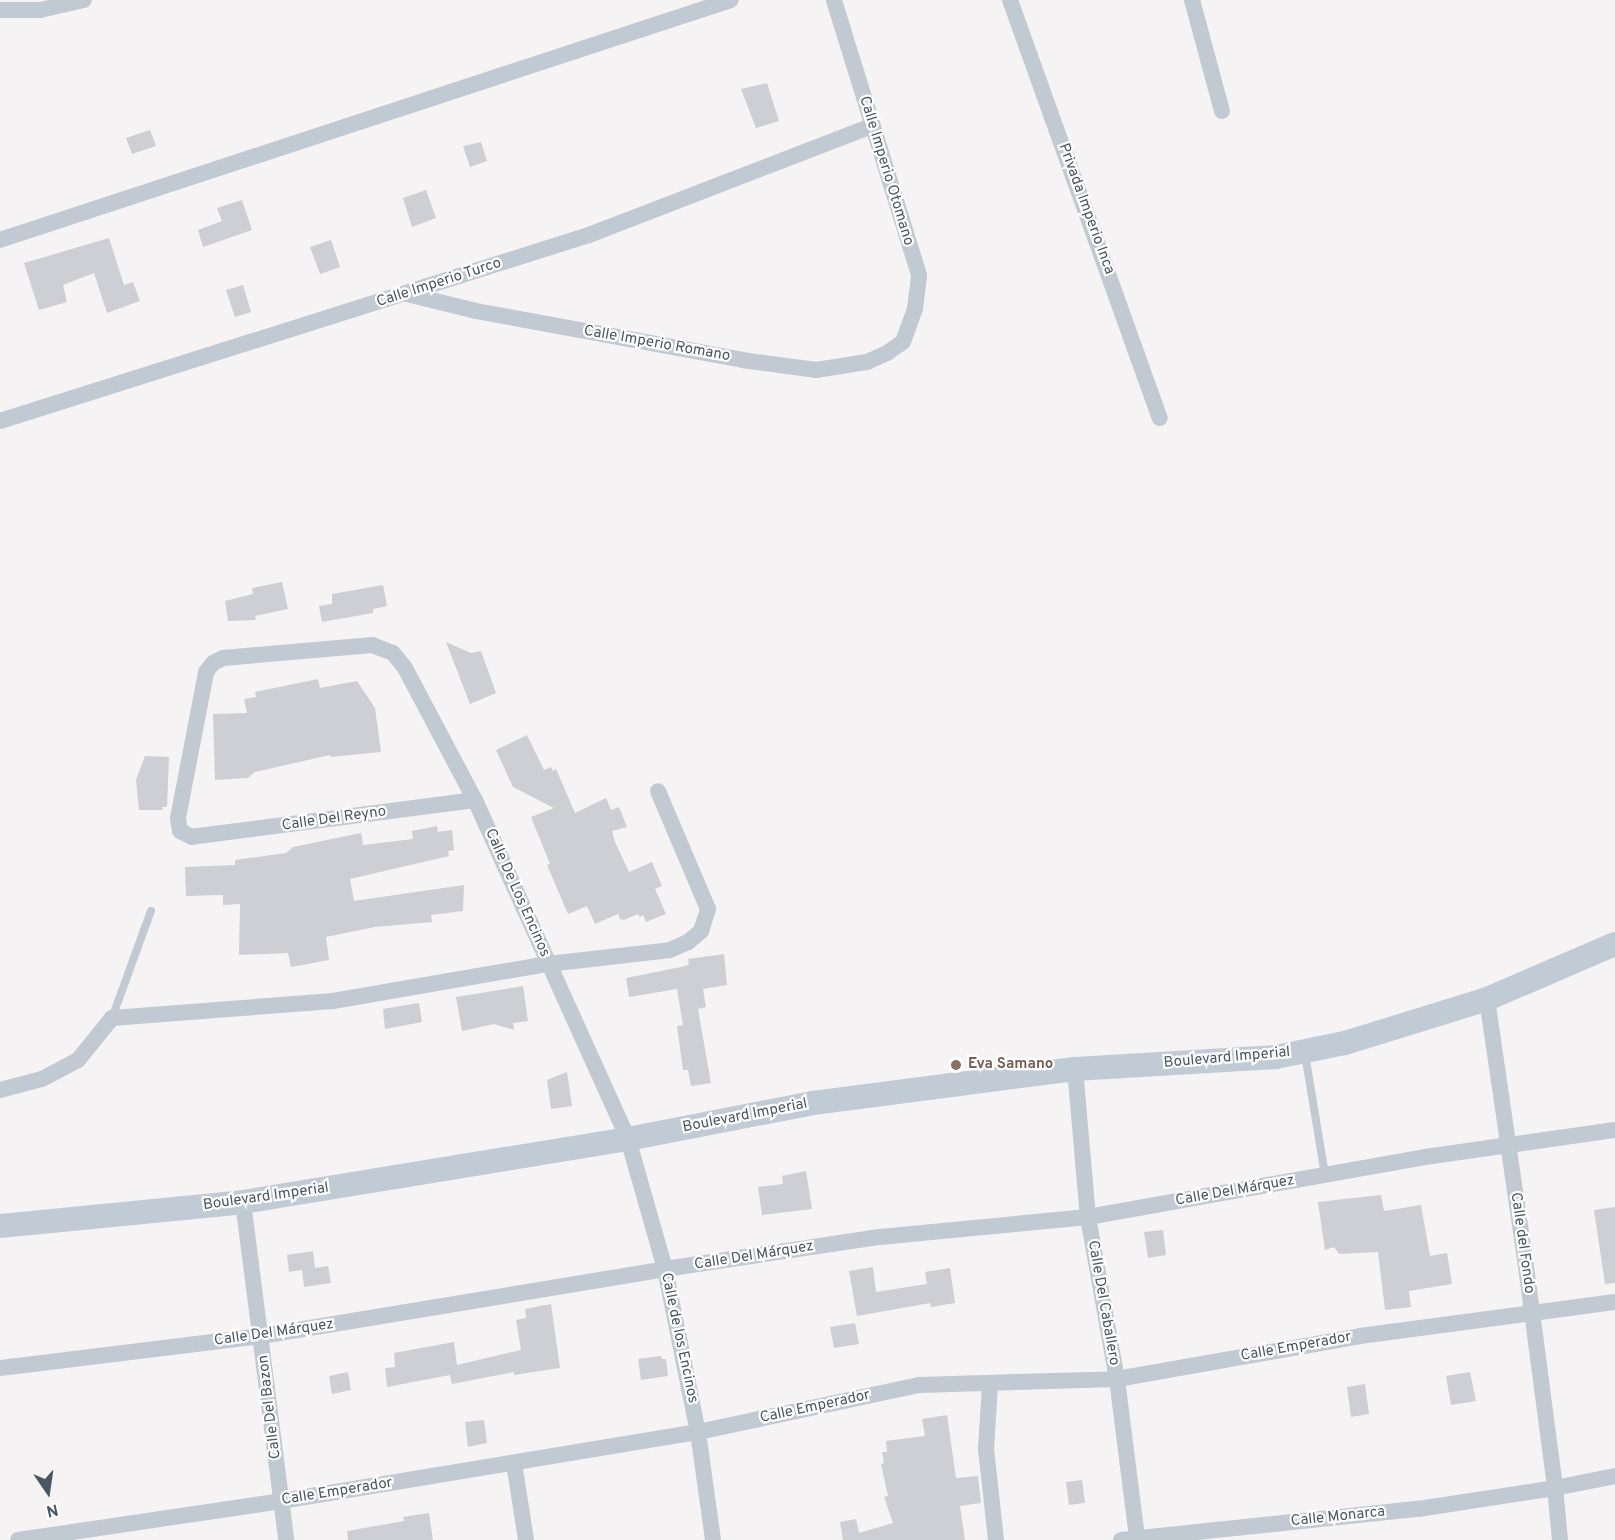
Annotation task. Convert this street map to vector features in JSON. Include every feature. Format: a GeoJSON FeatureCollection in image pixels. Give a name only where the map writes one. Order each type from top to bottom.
{"type":"FeatureCollection","features":[{"type":"Feature","properties":{"kind":"street"},"geometry":{"type":"LineString","coordinates":[[0,10],[84,0]]}},
{"type":"Feature","properties":{"kind":"street"},"geometry":{"type":"LineString","coordinates":[[0,240],[731,0]]}},
{"type":"Feature","properties":{"kind":"street","name":"Calle Imperio Otomano"},"geometry":{"type":"LineString","coordinates":[[834,0],[919,275],[915,309],[903,342]]}},
{"type":"Feature","properties":{"kind":"street","name":"Privada Imperio Inca"},"geometry":{"type":"LineString","coordinates":[[1010,0],[1160,418]]}},
{"type":"Feature","properties":{"kind":"street"},"geometry":{"type":"LineString","coordinates":[[1192,0],[1222,111]]}},
{"type":"Feature","properties":{"kind":"street","name":"Calle Imperio Turco"},"geometry":{"type":"LineString","coordinates":[[0,421],[589,235],[872,126]]}},
{"type":"Feature","properties":{"kind":"street","name":"Calle Imperio Romano"},"geometry":{"type":"LineString","coordinates":[[407,294],[476,312],[742,360],[816,370],[867,362],[887,353],[903,342]]}},
{"type":"Feature","properties":{"kind":"street","name":"Calle De Los Encinos"},"geometry":{"type":"LineString","coordinates":[[192,837],[180,831],[178,819],[206,672],[213,663],[224,658],[372,645],[393,652],[405,668],[475,800],[628,1139]]}},
{"type":"Feature","properties":{"kind":"street"},"geometry":{"type":"LineString","coordinates":[[0,1090],[42,1079],[78,1060],[112,1018],[333,1001],[548,964],[670,950],[688,942],[701,931],[708,909],[658,791]]}},
{"type":"Feature","properties":{"kind":"street","name":"Calle Del Reyno"},"geometry":{"type":"LineString","coordinates":[[192,837],[475,800]]}},
{"type":"Feature","properties":{"kind":"street","name":"Boulevard Imperial"},"geometry":{"type":"LineString","coordinates":[[0,1226],[243,1202],[628,1139],[813,1103],[1075,1069],[1276,1057],[1345,1043],[1487,999],[1615,944]]}},
{"type":"Feature","properties":{"kind":"street","name":"Calle del Fondo"},"geometry":{"type":"LineString","coordinates":[[1487,999],[1556,1488],[1560,1540]]}},
{"type":"Feature","properties":{"kind":"street","name":"Calle Del Caballero"},"geometry":{"type":"LineString","coordinates":[[1075,1069],[1088,1217],[1117,1379],[1129,1539]]}},
{"type":"Feature","properties":{"kind":"street","name":"Calle Del Márquez"},"geometry":{"type":"LineString","coordinates":[[0,1368],[261,1336],[665,1269],[880,1237],[1088,1217],[1508,1144],[1615,1130]]}},
{"type":"Feature","properties":{"kind":"street","name":"Calle de los Encinos"},"geometry":{"type":"LineString","coordinates":[[628,1139],[665,1269],[698,1432],[713,1540]]}},
{"type":"Feature","properties":{"kind":"street","name":"Calle Del Bazon"},"geometry":{"type":"LineString","coordinates":[[243,1202],[286,1540]]}},
{"type":"Feature","properties":{"kind":"street","name":"Calle Emperador"},"geometry":{"type":"LineString","coordinates":[[18,1540],[281,1501],[698,1432],[919,1385],[966,1382],[990,1385],[1117,1379],[1360,1335],[1615,1302]]}},
{"type":"Feature","properties":{"kind":"street"},"geometry":{"type":"LineString","coordinates":[[990,1385],[986,1449],[996,1540]]}},
{"type":"Feature","properties":{"kind":"street"},"geometry":{"type":"LineString","coordinates":[[514,1463],[526,1540]]}},
{"type":"Feature","properties":{"kind":"street","name":"Calle Monarca"},"geometry":{"type":"LineString","coordinates":[[1129,1539],[1418,1509],[1556,1488],[1615,1476]]}},
{"type":"Feature","properties":{"kind":"lane"},"geometry":{"type":"LineString","coordinates":[[112,1018],[151,910]]}},
{"type":"Feature","properties":{"kind":"lane"},"geometry":{"type":"LineString","coordinates":[[1305,1051],[1325,1175]]}},
{"type":"Feature","properties":{"kind":"building"},"geometry":{"type":"Polygon","coordinates":[[[767,83],[779,121],[756,128],[741,89],[767,83]]]}},
{"type":"Feature","properties":{"kind":"building"},"geometry":{"type":"Polygon","coordinates":[[[150,130],[156,146],[132,154],[126,138],[150,130]]]}},
{"type":"Feature","properties":{"kind":"building"},"geometry":{"type":"Polygon","coordinates":[[[481,142],[487,161],[470,167],[463,146],[481,142]]]}},
{"type":"Feature","properties":{"kind":"building"},"geometry":{"type":"Polygon","coordinates":[[[426,190],[436,218],[412,227],[403,198],[426,190]]]}},
{"type":"Feature","properties":{"kind":"building"},"geometry":{"type":"Polygon","coordinates":[[[242,200],[252,230],[203,247],[198,230],[222,221],[217,208],[242,200]]]}},
{"type":"Feature","properties":{"kind":"building"},"geometry":{"type":"Polygon","coordinates":[[[109,238],[124,285],[133,282],[140,301],[107,313],[94,273],[63,285],[67,302],[39,310],[24,263],[109,238]]]}},
{"type":"Feature","properties":{"kind":"building"},"geometry":{"type":"Polygon","coordinates":[[[331,240],[340,267],[320,274],[310,247],[331,240]]]}},
{"type":"Feature","properties":{"kind":"building"},"geometry":{"type":"Polygon","coordinates":[[[243,285],[251,312],[235,317],[226,290],[243,285]]]}},
{"type":"Feature","properties":{"kind":"building"},"geometry":{"type":"Polygon","coordinates":[[[282,582],[288,609],[255,616],[256,620],[228,621],[225,601],[253,594],[252,588],[282,582]]]}},
{"type":"Feature","properties":{"kind":"building"},"geometry":{"type":"Polygon","coordinates":[[[383,585],[387,606],[373,609],[373,613],[322,622],[319,606],[332,604],[332,594],[383,585]]]}},
{"type":"Feature","properties":{"kind":"building"},"geometry":{"type":"Polygon","coordinates":[[[446,642],[471,653],[481,651],[496,693],[470,704],[446,642]]]}},
{"type":"Feature","properties":{"kind":"building"},"geometry":{"type":"Polygon","coordinates":[[[318,679],[320,688],[357,681],[375,708],[381,752],[330,757],[330,755],[255,772],[248,778],[215,780],[213,714],[247,713],[244,699],[256,697],[255,692],[318,679]]]}},
{"type":"Feature","properties":{"kind":"building"},"geometry":{"type":"Polygon","coordinates":[[[527,735],[544,770],[551,767],[553,771],[556,769],[575,813],[606,798],[611,810],[619,807],[627,827],[612,831],[615,842],[629,872],[652,862],[662,886],[655,889],[666,914],[646,922],[643,915],[640,917],[638,914],[624,920],[620,919],[618,914],[595,924],[587,906],[568,914],[547,865],[550,864],[531,817],[554,808],[513,787],[496,750],[527,735]]]}},
{"type":"Feature","properties":{"kind":"building"},"geometry":{"type":"Polygon","coordinates":[[[145,756],[169,757],[167,807],[162,807],[163,810],[139,810],[136,780],[145,756]]]}},
{"type":"Feature","properties":{"kind":"building"},"geometry":{"type":"Polygon","coordinates":[[[437,826],[438,832],[452,830],[454,850],[448,851],[449,856],[350,879],[354,901],[464,885],[463,911],[431,915],[432,922],[375,927],[326,937],[329,960],[291,967],[288,953],[239,955],[240,904],[223,905],[223,895],[186,896],[185,867],[235,865],[235,860],[286,853],[293,847],[361,833],[363,845],[413,839],[412,831],[437,826]]]}},
{"type":"Feature","properties":{"kind":"building"},"geometry":{"type":"Polygon","coordinates":[[[724,954],[727,985],[703,989],[706,1007],[698,1009],[711,1083],[691,1086],[688,1070],[683,1070],[677,1026],[683,1025],[677,989],[629,997],[626,978],[686,966],[689,964],[688,959],[724,954]]]}},
{"type":"Feature","properties":{"kind":"building"},"geometry":{"type":"Polygon","coordinates":[[[523,986],[528,1021],[513,1023],[514,1030],[494,1024],[462,1031],[456,997],[523,986]]]}},
{"type":"Feature","properties":{"kind":"building"},"geometry":{"type":"Polygon","coordinates":[[[419,1003],[422,1022],[385,1029],[383,1009],[419,1003]]]}},
{"type":"Feature","properties":{"kind":"building"},"geometry":{"type":"Polygon","coordinates":[[[567,1072],[572,1106],[551,1109],[547,1080],[567,1072]]]}},
{"type":"Feature","properties":{"kind":"building"},"geometry":{"type":"Polygon","coordinates":[[[806,1171],[812,1209],[762,1215],[758,1187],[783,1184],[782,1176],[806,1171]]]}},
{"type":"Feature","properties":{"kind":"building"},"geometry":{"type":"Polygon","coordinates":[[[1381,1195],[1384,1211],[1421,1205],[1430,1256],[1447,1253],[1452,1284],[1409,1291],[1411,1307],[1385,1310],[1378,1252],[1339,1254],[1334,1247],[1325,1250],[1318,1202],[1381,1195]]]}},
{"type":"Feature","properties":{"kind":"building"},"geometry":{"type":"Polygon","coordinates":[[[1615,1207],[1615,1283],[1605,1284],[1594,1210],[1615,1207]]]}},
{"type":"Feature","properties":{"kind":"building"},"geometry":{"type":"Polygon","coordinates":[[[1163,1230],[1166,1255],[1148,1258],[1144,1232],[1163,1230]]]}},
{"type":"Feature","properties":{"kind":"building"},"geometry":{"type":"Polygon","coordinates":[[[313,1251],[315,1268],[328,1266],[331,1283],[304,1287],[302,1270],[289,1272],[287,1255],[313,1251]]]}},
{"type":"Feature","properties":{"kind":"building"},"geometry":{"type":"Polygon","coordinates":[[[873,1267],[876,1292],[927,1284],[925,1272],[950,1268],[955,1303],[931,1307],[930,1303],[857,1316],[849,1271],[873,1267]]]}},
{"type":"Feature","properties":{"kind":"building"},"geometry":{"type":"Polygon","coordinates":[[[551,1304],[560,1368],[514,1375],[514,1372],[452,1384],[450,1375],[387,1387],[385,1368],[395,1367],[394,1353],[454,1342],[457,1365],[521,1350],[516,1320],[526,1318],[525,1309],[551,1304]]]}},
{"type":"Feature","properties":{"kind":"building"},"geometry":{"type":"Polygon","coordinates":[[[855,1323],[859,1344],[834,1348],[830,1327],[855,1323]]]}},
{"type":"Feature","properties":{"kind":"building"},"geometry":{"type":"Polygon","coordinates":[[[661,1356],[662,1359],[666,1359],[668,1376],[641,1380],[638,1359],[661,1356]]]}},
{"type":"Feature","properties":{"kind":"building"},"geometry":{"type":"Polygon","coordinates":[[[348,1372],[351,1390],[332,1394],[329,1376],[348,1372]]]}},
{"type":"Feature","properties":{"kind":"building"},"geometry":{"type":"Polygon","coordinates":[[[1470,1372],[1476,1401],[1451,1405],[1446,1376],[1470,1372]]]}},
{"type":"Feature","properties":{"kind":"building"},"geometry":{"type":"Polygon","coordinates":[[[1365,1384],[1369,1414],[1351,1417],[1347,1387],[1365,1384]]]}},
{"type":"Feature","properties":{"kind":"building"},"geometry":{"type":"Polygon","coordinates":[[[947,1415],[956,1478],[978,1476],[981,1503],[960,1506],[965,1540],[843,1540],[840,1522],[856,1519],[859,1533],[893,1523],[884,1497],[888,1496],[881,1464],[884,1463],[882,1452],[887,1452],[886,1441],[925,1436],[922,1419],[947,1415]]]}},
{"type":"Feature","properties":{"kind":"building"},"geometry":{"type":"Polygon","coordinates":[[[484,1420],[487,1443],[468,1447],[465,1422],[484,1420]]]}},
{"type":"Feature","properties":{"kind":"building"},"geometry":{"type":"Polygon","coordinates":[[[1082,1480],[1085,1503],[1069,1505],[1066,1482],[1082,1480]]]}},
{"type":"Feature","properties":{"kind":"building"},"geometry":{"type":"Polygon","coordinates":[[[429,1513],[433,1540],[348,1540],[347,1531],[404,1521],[403,1517],[429,1513]]]}},
{"type":"Feature","properties":{"kind":"place","name":"Eva Samano"},"geometry":{"type":"Point","coordinates":[956,1065]}}]}
